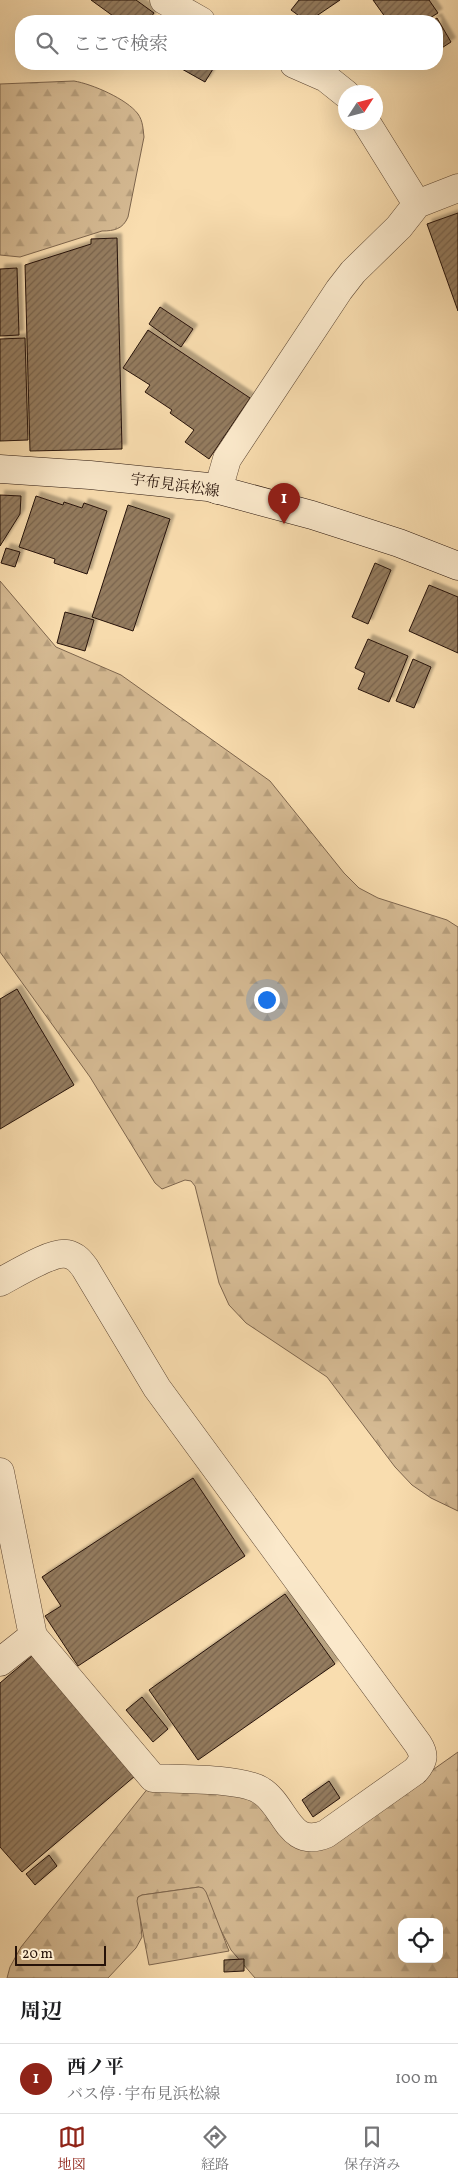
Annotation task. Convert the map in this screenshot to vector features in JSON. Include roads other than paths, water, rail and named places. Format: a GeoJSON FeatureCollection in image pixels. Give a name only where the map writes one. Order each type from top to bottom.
{"type":"FeatureCollection","features":[{"type":"Feature","properties":{"kind":"street"},"geometry":{"type":"LineString","coordinates":[[164,0],[190,15]]}},
{"type":"Feature","properties":{"kind":"street"},"geometry":{"type":"LineString","coordinates":[[308,70],[326,78],[338,88]]}},
{"type":"Feature","properties":{"kind":"street"},"geometry":{"type":"LineString","coordinates":[[371,130],[417,204]]}},
{"type":"Feature","properties":{"kind":"street"},"geometry":{"type":"LineString","coordinates":[[218,490],[227,459],[325,310],[353,272],[399,227],[417,204],[458,188]]}},
{"type":"Feature","properties":{"kind":"street","name":"宇布見浜松線"},"geometry":{"type":"LineString","coordinates":[[0,469],[90,475],[208,487],[312,515],[399,543],[458,566]]}},
{"type":"Feature","properties":{"kind":"street"},"geometry":{"type":"LineString","coordinates":[[0,1282],[51,1256],[64,1254],[77,1258],[157,1388],[418,1744],[423,1753],[422,1763],[415,1771],[326,1834],[314,1839],[301,1836],[291,1827],[271,1799],[260,1790],[247,1786],[202,1779],[153,1778],[33,1636],[0,1472]]}},
{"type":"Feature","properties":{"kind":"street"},"geometry":{"type":"LineString","coordinates":[[0,1662],[33,1636]]}},
{"type":"Feature","properties":{"kind":"place","name":"西ノ平"},"geometry":{"type":"Point","coordinates":[284,524]}}]}
